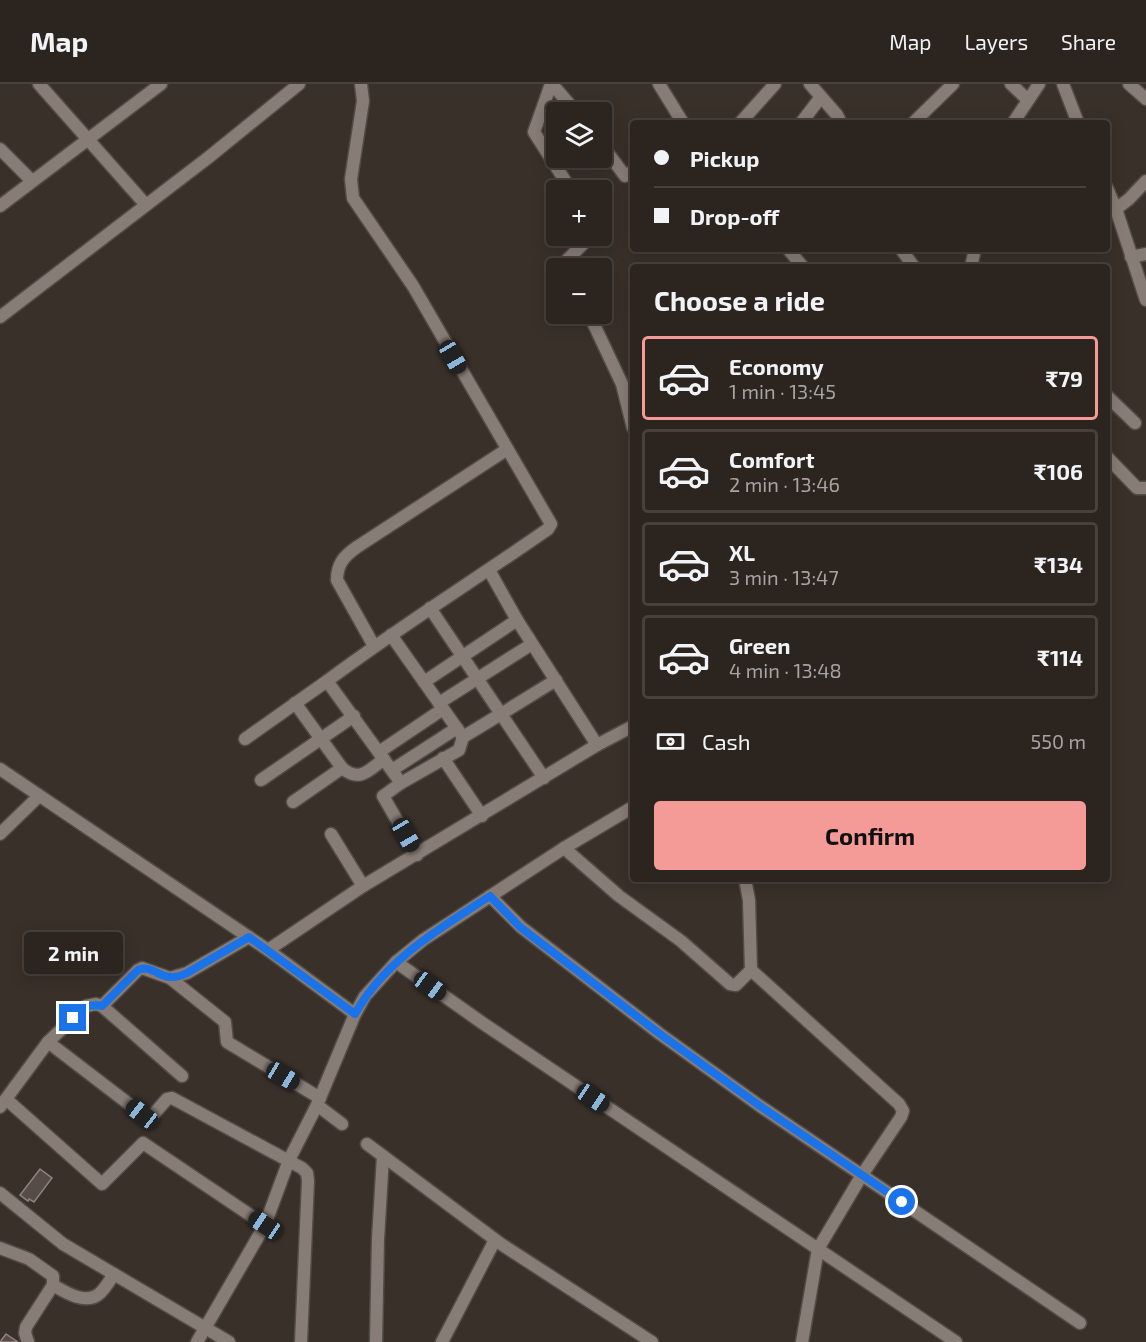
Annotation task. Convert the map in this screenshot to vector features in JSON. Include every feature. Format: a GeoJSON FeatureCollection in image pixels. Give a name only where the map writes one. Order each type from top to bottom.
{"type":"FeatureCollection","features":[{"type":"Feature","properties":{"kind":"street"},"geometry":{"type":"LineString","coordinates":[[39,84],[146,205]]}},
{"type":"Feature","properties":{"kind":"street"},"geometry":{"type":"LineString","coordinates":[[0,206],[161,84]]}},
{"type":"Feature","properties":{"kind":"street"},"geometry":{"type":"LineString","coordinates":[[0,317],[299,84]]}},
{"type":"Feature","properties":{"kind":"street"},"geometry":{"type":"LineString","coordinates":[[245,739],[374,646],[548,529],[551,524],[506,450],[413,286],[353,198],[351,179],[363,101],[361,84]]}},
{"type":"Feature","properties":{"kind":"street"},"geometry":{"type":"LineString","coordinates":[[565,180],[534,132],[551,84],[567,102]]}},
{"type":"Feature","properties":{"kind":"street"},"geometry":{"type":"LineString","coordinates":[[659,84],[681,120]]}},
{"type":"Feature","properties":{"kind":"street"},"geometry":{"type":"LineString","coordinates":[[743,120],[775,84]]}},
{"type":"Feature","properties":{"kind":"street"},"geometry":{"type":"LineString","coordinates":[[810,84],[839,120]]}},
{"type":"Feature","properties":{"kind":"street"},"geometry":{"type":"LineString","coordinates":[[917,120],[953,84]]}},
{"type":"Feature","properties":{"kind":"street"},"geometry":{"type":"LineString","coordinates":[[1011,84],[1028,100]]}},
{"type":"Feature","properties":{"kind":"street"},"geometry":{"type":"LineString","coordinates":[[1015,120],[1039,84]]}},
{"type":"Feature","properties":{"kind":"street"},"geometry":{"type":"LineString","coordinates":[[1063,84],[1077,120]]}},
{"type":"Feature","properties":{"kind":"street"},"geometry":{"type":"LineString","coordinates":[[1129,84],[1146,99]]}},
{"type":"Feature","properties":{"kind":"street"},"geometry":{"type":"LineString","coordinates":[[803,120],[822,97]]}},
{"type":"Feature","properties":{"kind":"street"},"geometry":{"type":"LineString","coordinates":[[0,148],[32,181]]}},
{"type":"Feature","properties":{"kind":"street"},"geometry":{"type":"LineString","coordinates":[[612,158],[625,176],[630,173]]}},
{"type":"Feature","properties":{"kind":"street"},"geometry":{"type":"LineString","coordinates":[[1116,209],[1146,181]]}},
{"type":"Feature","properties":{"kind":"street"},"geometry":{"type":"LineString","coordinates":[[1110,195],[1146,300]]}},
{"type":"Feature","properties":{"kind":"street"},"geometry":{"type":"LineString","coordinates":[[569,258],[581,246]]}},
{"type":"Feature","properties":{"kind":"street"},"geometry":{"type":"LineString","coordinates":[[790,252],[800,264]]}},
{"type":"Feature","properties":{"kind":"street"},"geometry":{"type":"LineString","coordinates":[[1131,257],[1146,254]]}},
{"type":"Feature","properties":{"kind":"street"},"geometry":{"type":"LineString","coordinates":[[594,324],[622,384],[630,416]]}},
{"type":"Feature","properties":{"kind":"street"},"geometry":{"type":"LineString","coordinates":[[1110,399],[1135,423]]}},
{"type":"Feature","properties":{"kind":"street"},"geometry":{"type":"LineString","coordinates":[[374,646],[337,580],[340,562],[346,554],[506,450]]}},
{"type":"Feature","properties":{"kind":"street"},"geometry":{"type":"LineString","coordinates":[[1110,460],[1137,488],[1146,488]]}},
{"type":"Feature","properties":{"kind":"street"},"geometry":{"type":"LineString","coordinates":[[489,570],[517,620],[597,745]]}},
{"type":"Feature","properties":{"kind":"street"},"geometry":{"type":"LineString","coordinates":[[430,608],[544,777]]}},
{"type":"Feature","properties":{"kind":"street"},"geometry":{"type":"LineString","coordinates":[[424,682],[517,620]]}},
{"type":"Feature","properties":{"kind":"street"},"geometry":{"type":"LineString","coordinates":[[391,635],[460,733],[459,750],[401,783],[383,796],[417,855]]}},
{"type":"Feature","properties":{"kind":"street"},"geometry":{"type":"LineString","coordinates":[[295,703],[342,768],[354,776],[360,775],[441,706],[477,679],[532,644]]}},
{"type":"Feature","properties":{"kind":"street"},"geometry":{"type":"LineString","coordinates":[[392,770],[460,733],[501,714],[556,680]]}},
{"type":"Feature","properties":{"kind":"street"},"geometry":{"type":"LineString","coordinates":[[327,681],[401,783]]}},
{"type":"Feature","properties":{"kind":"street"},"geometry":{"type":"LineString","coordinates":[[261,780],[354,716]]}},
{"type":"Feature","properties":{"kind":"street"},"geometry":{"type":"LineString","coordinates":[[268,950],[363,886],[597,745],[630,728]]}},
{"type":"Feature","properties":{"kind":"street"},"geometry":{"type":"LineString","coordinates":[[443,758],[482,816]]}},
{"type":"Feature","properties":{"kind":"street"},"geometry":{"type":"LineString","coordinates":[[293,801],[342,768]]}},
{"type":"Feature","properties":{"kind":"street"},"geometry":{"type":"LineString","coordinates":[[0,769],[268,950],[355,1014]]}},
{"type":"Feature","properties":{"kind":"street"},"geometry":{"type":"LineString","coordinates":[[0,834],[39,796]]}},
{"type":"Feature","properties":{"kind":"street"},"geometry":{"type":"LineString","coordinates":[[197,1342],[265,1225],[289,1160],[319,1102],[355,1014],[365,996],[396,962],[423,940],[564,848],[630,809]]}},
{"type":"Feature","properties":{"kind":"street"},"geometry":{"type":"LineString","coordinates":[[331,834],[363,886]]}},
{"type":"Feature","properties":{"kind":"street"},"geometry":{"type":"LineString","coordinates":[[564,848],[619,896],[681,941],[730,984],[736,985],[750,970],[749,900],[746,882]]}},
{"type":"Feature","properties":{"kind":"street"},"geometry":{"type":"LineString","coordinates":[[490,896],[520,927],[660,1034],[760,1106],[1080,1323]]}},
{"type":"Feature","properties":{"kind":"street"},"geometry":{"type":"LineString","coordinates":[[170,978],[187,973],[249,937]]}},
{"type":"Feature","properties":{"kind":"street"},"geometry":{"type":"LineString","coordinates":[[396,962],[481,1023],[956,1342]]}},
{"type":"Feature","properties":{"kind":"street"},"geometry":{"type":"LineString","coordinates":[[102,1006],[142,968],[170,978],[225,1023],[227,1042],[319,1102],[342,1124]]}},
{"type":"Feature","properties":{"kind":"street"},"geometry":{"type":"LineString","coordinates":[[750,970],[903,1111],[818,1249],[802,1342]]}},
{"type":"Feature","properties":{"kind":"street"},"geometry":{"type":"LineString","coordinates":[[182,1076],[102,1006],[96,1004],[86,1006],[48,1042],[3,1103],[102,1184],[143,1143],[265,1225]]}},
{"type":"Feature","properties":{"kind":"street"},"geometry":{"type":"LineString","coordinates":[[48,1042],[142,1114],[152,1116],[167,1099],[172,1098],[289,1160],[307,1173],[301,1342]]}},
{"type":"Feature","properties":{"kind":"street"},"geometry":{"type":"LineString","coordinates":[[367,1144],[495,1240],[652,1342]]}},
{"type":"Feature","properties":{"kind":"street"},"geometry":{"type":"LineString","coordinates":[[376,1342],[378,1239],[383,1156]]}},
{"type":"Feature","properties":{"kind":"street"},"geometry":{"type":"LineString","coordinates":[[0,1193],[63,1244],[229,1342]]}},
{"type":"Feature","properties":{"kind":"street"},"geometry":{"type":"LineString","coordinates":[[442,1342],[495,1240]]}},
{"type":"Feature","properties":{"kind":"street"},"geometry":{"type":"LineString","coordinates":[[0,1248],[29,1258],[53,1276],[53,1285],[26,1327],[28,1342]]}},
{"type":"Feature","properties":{"kind":"street"},"geometry":{"type":"LineString","coordinates":[[53,1285],[74,1297],[96,1296],[101,1293],[114,1274]]}},
{"type":"Feature","properties":{"kind":"building"},"geometry":{"type":"Polygon","coordinates":[[[40,1169],[52,1178],[34,1202],[29,1199],[28,1201],[20,1195],[40,1169]]]}},
{"type":"Feature","properties":{"kind":"building"},"geometry":{"type":"Polygon","coordinates":[[[6,1334],[18,1342],[0,1342],[6,1334]]]}},
{"type":"Feature","properties":{"kind":"route"},"geometry":{"type":"LineString","coordinates":[[73,1018],[86,1006],[96,1004],[102,1006],[142,968],[170,978],[178,976],[249,937],[355,1014],[365,996],[396,962],[423,940],[490,896],[520,927],[660,1034],[760,1106],[902,1202]]}}]}
